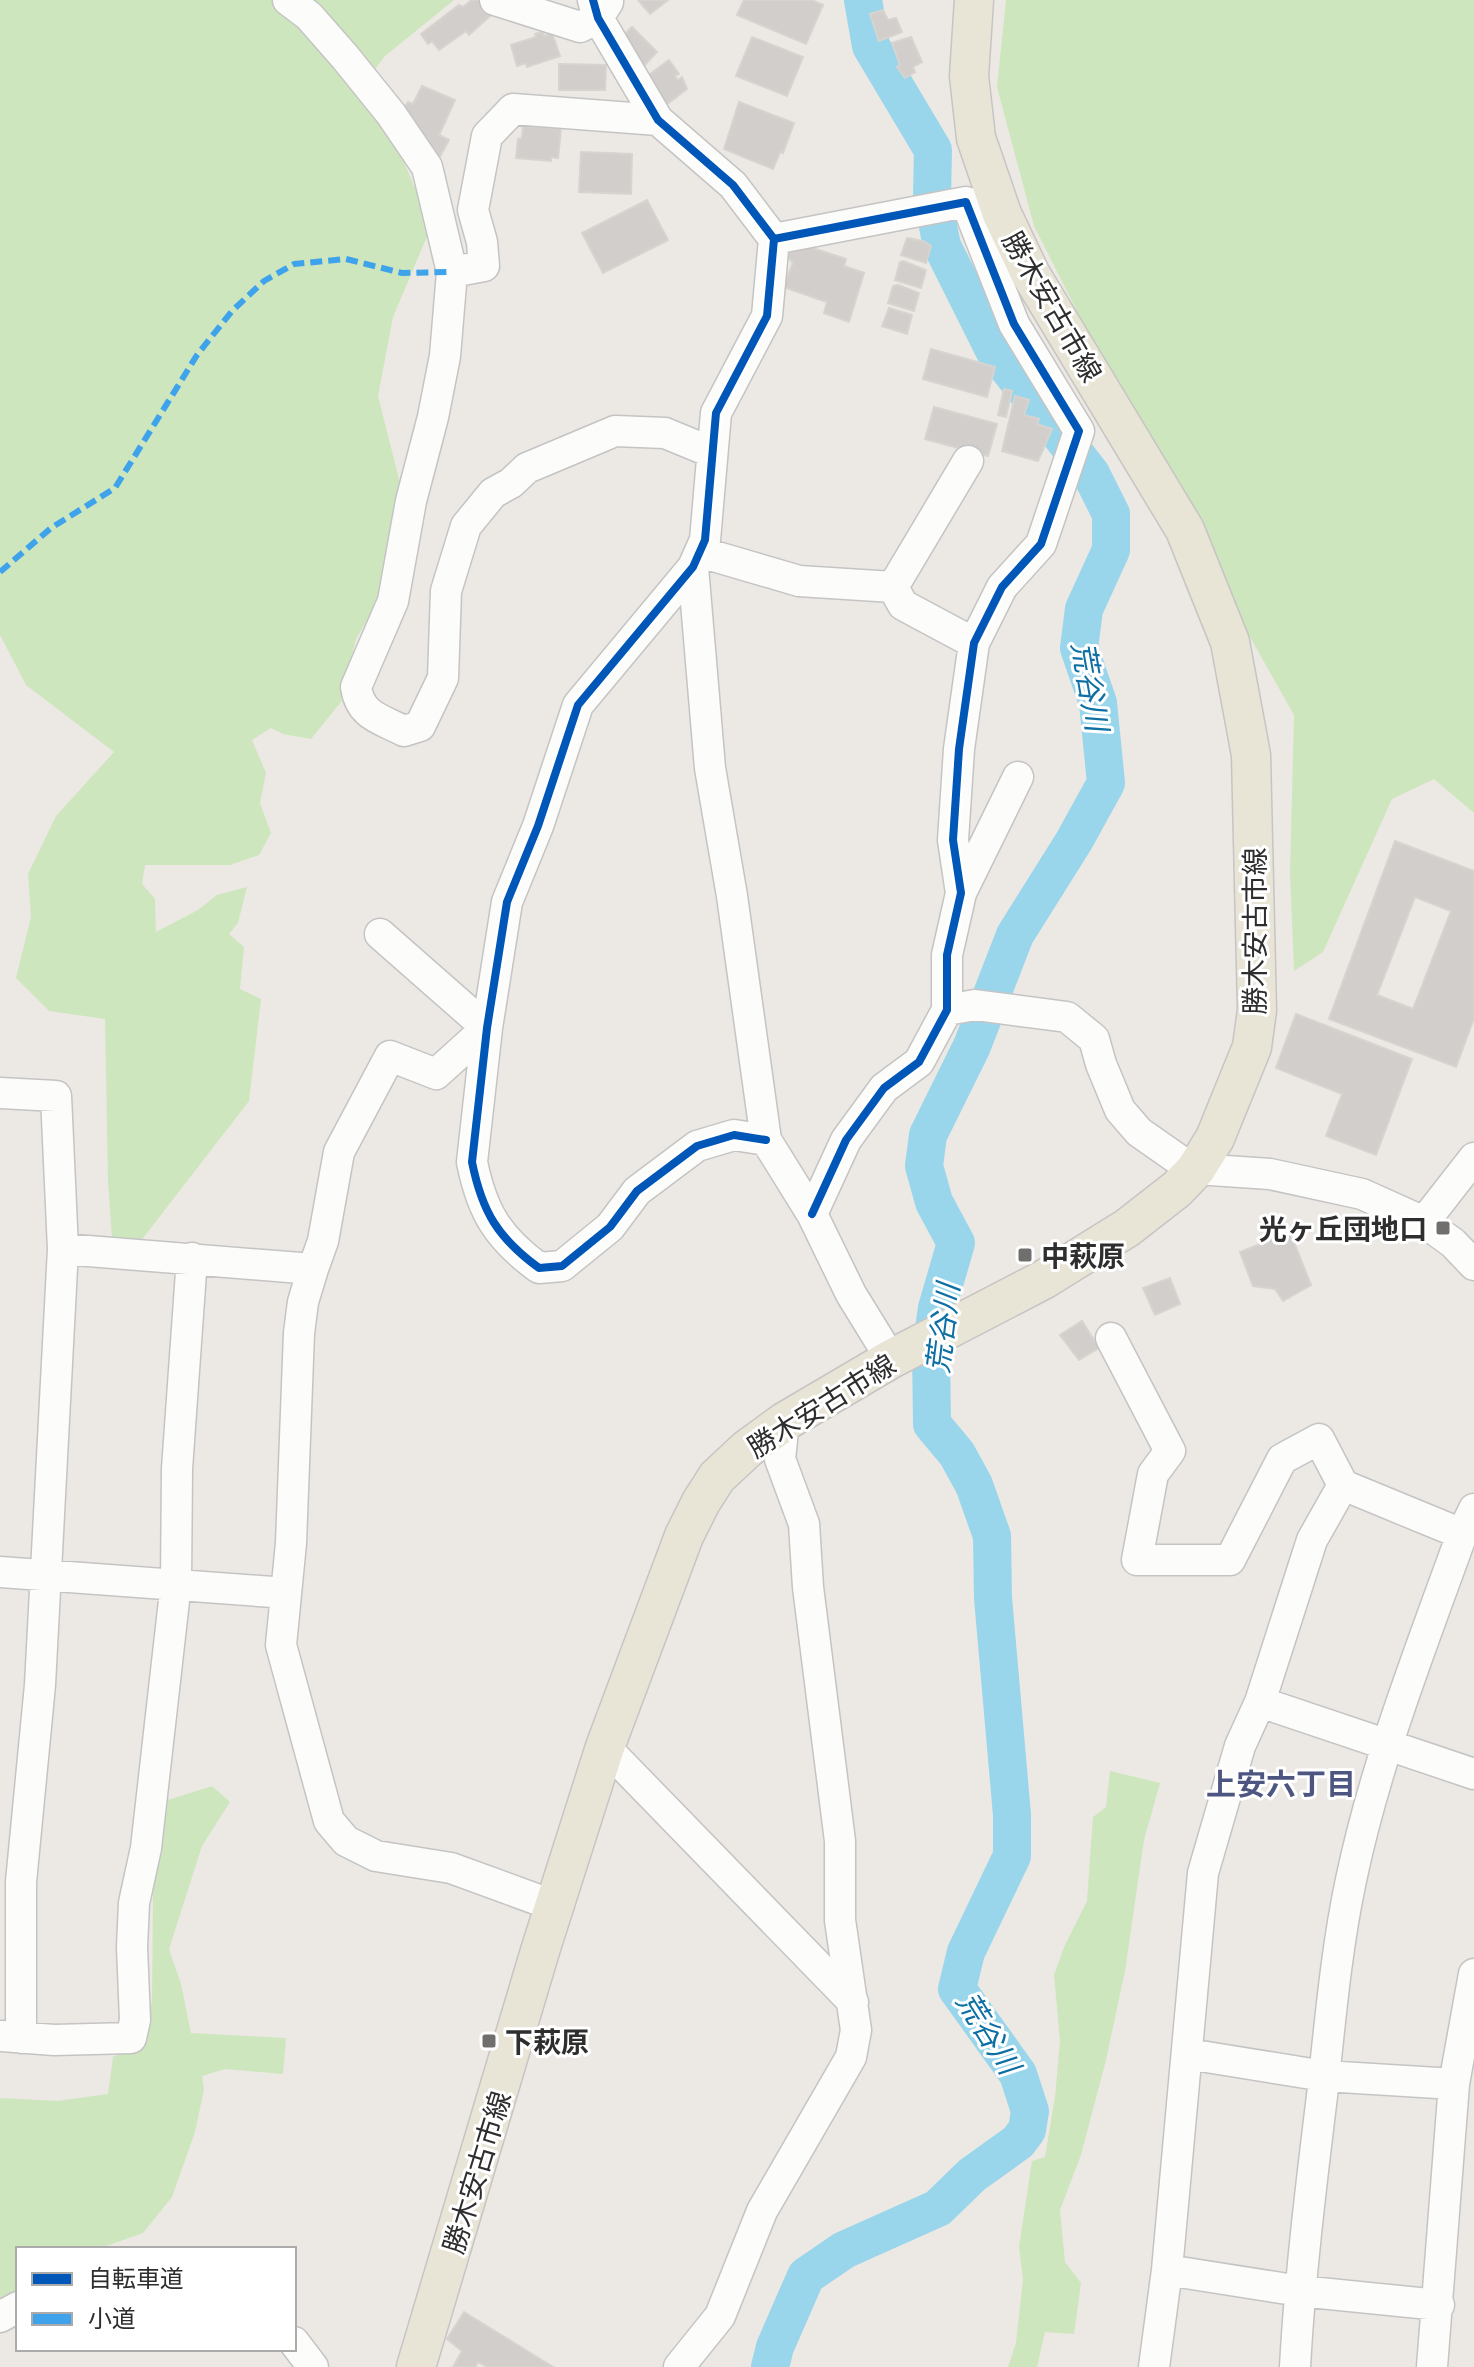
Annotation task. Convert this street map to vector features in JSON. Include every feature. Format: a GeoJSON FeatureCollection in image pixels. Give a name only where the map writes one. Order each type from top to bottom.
{"type":"FeatureCollection","features":[{"type":"Feature","properties":{"kind":"main road","name":"勝木安古市線"},"geometry":{"type":"LineString","coordinates":[[416,2367],[605,1747],[684,1536],[701,1502],[717,1477],[747,1449],[784,1422],[962,1320],[1043,1280],[1127,1228],[1177,1189],[1196,1169],[1215,1138],[1252,1047],[1257,1010],[1251,755],[1230,642],[1185,530],[1030,273],[1002,214],[976,138],[969,76],[974,0]]}},
{"type":"Feature","properties":{"kind":"street"},"geometry":{"type":"LineString","coordinates":[[288,0],[309,16],[345,57],[391,114],[427,167],[452,272],[445,356],[411,501],[393,601],[356,687],[358,702],[371,714],[404,731],[420,726],[443,678],[446,591],[466,526],[493,493],[511,483],[527,468],[615,431],[665,433],[711,452]]}},
{"type":"Feature","properties":{"kind":"street"},"geometry":{"type":"LineString","coordinates":[[495,0],[580,27],[600,6],[658,120],[733,185],[774,239],[767,316],[716,413],[705,540],[697,560],[578,705],[538,826],[507,902],[487,1028],[472,1162],[476,1181],[498,1233],[539,1268],[562,1266],[610,1227],[637,1191],[697,1146],[734,1135],[766,1140]]}},
{"type":"Feature","properties":{"kind":"street"},"geometry":{"type":"LineString","coordinates":[[452,272],[484,266],[482,242],[473,210],[487,136],[513,109],[658,120]]}},
{"type":"Feature","properties":{"kind":"street"},"geometry":{"type":"LineString","coordinates":[[774,239],[966,202],[1014,324],[1079,431],[1041,544],[1002,587],[974,643],[959,749],[953,840],[961,893]]}},
{"type":"Feature","properties":{"kind":"street"},"geometry":{"type":"LineString","coordinates":[[893,587],[968,461]]}},
{"type":"Feature","properties":{"kind":"street"},"geometry":{"type":"LineString","coordinates":[[697,560],[799,581],[893,587]]}},
{"type":"Feature","properties":{"kind":"street"},"geometry":{"type":"LineString","coordinates":[[697,560],[710,768],[732,896],[766,1140],[812,1214],[851,1294],[899,1355]]}},
{"type":"Feature","properties":{"kind":"street"},"geometry":{"type":"LineString","coordinates":[[893,587],[903,605],[974,643]]}},
{"type":"Feature","properties":{"kind":"street"},"geometry":{"type":"LineString","coordinates":[[812,1214],[846,1140],[884,1088],[919,1062],[947,1010],[947,955],[961,893],[1018,777]]}},
{"type":"Feature","properties":{"kind":"street"},"geometry":{"type":"LineString","coordinates":[[380,934],[487,1028]]}},
{"type":"Feature","properties":{"kind":"street"},"geometry":{"type":"LineString","coordinates":[[947,1010],[975,1005],[1067,1017],[1094,1039],[1120,1110],[1139,1132],[1196,1169],[1270,1174],[1362,1194],[1424,1222],[1453,1243],[1474,1265]]}},
{"type":"Feature","properties":{"kind":"street"},"geometry":{"type":"LineString","coordinates":[[487,1028],[436,1074],[390,1056],[339,1152],[323,1241],[303,1302],[299,1333],[291,1543],[281,1645],[329,1821],[346,1841],[376,1856],[451,1868],[555,1906]]}},
{"type":"Feature","properties":{"kind":"street"},"geometry":{"type":"LineString","coordinates":[[0,1093],[56,1096],[63,1249],[40,1685],[10,2037],[54,2040],[131,2038],[135,2020],[134,1903],[146,1848],[176,1583],[177,1469],[192,1258]]}},
{"type":"Feature","properties":{"kind":"street"},"geometry":{"type":"LineString","coordinates":[[1424,1222],[1474,1158]]}},
{"type":"Feature","properties":{"kind":"street"},"geometry":{"type":"LineString","coordinates":[[63,1249],[313,1269]]}},
{"type":"Feature","properties":{"kind":"street"},"geometry":{"type":"LineString","coordinates":[[1111,1338],[1170,1451],[1153,1474],[1137,1560],[1230,1560],[1282,1459],[1319,1439],[1343,1485],[1468,1522],[1386,1743],[1351,1880],[1339,1948],[1324,2076],[1300,2291],[1295,2367]]}},
{"type":"Feature","properties":{"kind":"street"},"geometry":{"type":"LineString","coordinates":[[679,2367],[720,2316],[762,2211],[851,2057],[856,2030],[840,1920],[840,1841],[808,1587],[804,1524],[780,1459],[784,1422]]}},
{"type":"Feature","properties":{"kind":"street"},"geometry":{"type":"LineString","coordinates":[[1154,2367],[1167,2270],[1203,1873],[1240,1746],[1260,1702],[1312,1540],[1343,1485]]}},
{"type":"Feature","properties":{"kind":"street"},"geometry":{"type":"LineString","coordinates":[[0,1572],[286,1593]]}},
{"type":"Feature","properties":{"kind":"street"},"geometry":{"type":"LineString","coordinates":[[1260,1702],[1474,1774]]}},
{"type":"Feature","properties":{"kind":"street"},"geometry":{"type":"LineString","coordinates":[[605,1747],[853,2002]]}},
{"type":"Feature","properties":{"kind":"street"},"geometry":{"type":"LineString","coordinates":[[1432,2367],[1454,2084],[1474,1974]]}},
{"type":"Feature","properties":{"kind":"street"},"geometry":{"type":"LineString","coordinates":[[1188,2054],[1324,2076],[1454,2084]]}},
{"type":"Feature","properties":{"kind":"street"},"geometry":{"type":"LineString","coordinates":[[1167,2270],[1300,2291],[1439,2305]]}},
{"type":"Feature","properties":{"kind":"street"},"geometry":{"type":"LineString","coordinates":[[296,2345],[313,2367]]}},
{"type":"Feature","properties":{"kind":"green space"},"geometry":{"type":"Polygon","coordinates":[[[0,0],[454,0],[385,56],[356,94],[399,150],[431,227],[393,317],[378,396],[400,483],[384,591],[356,639],[341,702],[311,739],[283,734],[271,728],[252,740],[266,773],[260,803],[271,833],[259,855],[230,865],[145,865],[142,884],[155,899],[156,932],[198,910],[217,895],[247,887],[238,923],[229,934],[244,947],[240,989],[261,999],[249,1101],[140,1242],[113,1252],[108,1182],[105,1019],[49,1011],[16,978],[31,917],[28,874],[56,816],[114,752],[26,685],[0,635],[0,0]]]}},
{"type":"Feature","properties":{"kind":"green space"},"geometry":{"type":"Polygon","coordinates":[[[1006,0],[1474,0],[1474,813],[1434,779],[1392,799],[1323,952],[1294,971],[1290,872],[1294,715],[1246,630],[1187,496],[1091,339],[1034,226],[997,87],[1006,0]]]}},
{"type":"Feature","properties":{"kind":"green space"},"geometry":{"type":"Polygon","coordinates":[[[1110,1771],[1160,1783],[1144,1840],[1125,1971],[1106,2060],[1081,2155],[1060,2210],[1065,2262],[1081,2283],[1074,2334],[1045,2332],[1037,2367],[1008,2367],[1016,2343],[1023,2279],[1019,2247],[1032,2161],[1045,2157],[1055,2097],[1060,2041],[1054,1975],[1087,1901],[1093,1817],[1106,1807],[1110,1771]]]}},
{"type":"Feature","properties":{"kind":"green space"},"geometry":{"type":"Polygon","coordinates":[[[212,1786],[230,1802],[202,1846],[169,1949],[181,1984],[191,2033],[286,2038],[283,2074],[225,2069],[202,2076],[204,2089],[195,2132],[172,2197],[143,2233],[104,2247],[16,2247],[16,2292],[0,2301],[0,2098],[57,2101],[108,2094],[113,2057],[145,2043],[152,2000],[153,1894],[168,1800],[212,1786]]]}},
{"type":"Feature","properties":{"kind":"building"},"geometry":{"type":"Polygon","coordinates":[[[472,0],[483,0],[498,9],[469,35],[466,31],[439,50],[432,41],[428,44],[421,34],[459,5],[463,7],[472,0]]]}},
{"type":"Feature","properties":{"kind":"building"},"geometry":{"type":"Polygon","coordinates":[[[638,0],[668,0],[650,14],[638,0]]]}},
{"type":"Feature","properties":{"kind":"building"},"geometry":{"type":"Polygon","coordinates":[[[744,0],[812,0],[823,5],[806,44],[737,15],[744,0]]]}},
{"type":"Feature","properties":{"kind":"building"},"geometry":{"type":"Polygon","coordinates":[[[883,10],[888,20],[896,18],[902,32],[879,41],[870,14],[883,10]]]}},
{"type":"Feature","properties":{"kind":"building"},"geometry":{"type":"Polygon","coordinates":[[[632,27],[657,52],[641,69],[615,43],[632,27]]]}},
{"type":"Feature","properties":{"kind":"building"},"geometry":{"type":"Polygon","coordinates":[[[542,32],[544,36],[552,33],[560,56],[527,67],[526,63],[517,66],[511,45],[542,32]]]}},
{"type":"Feature","properties":{"kind":"building"},"geometry":{"type":"Polygon","coordinates":[[[752,37],[803,57],[787,96],[736,76],[752,37]]]}},
{"type":"Feature","properties":{"kind":"building"},"geometry":{"type":"Polygon","coordinates":[[[911,37],[922,62],[913,67],[915,72],[905,78],[897,67],[900,65],[892,43],[911,37]]]}},
{"type":"Feature","properties":{"kind":"building"},"geometry":{"type":"Polygon","coordinates":[[[669,60],[679,74],[675,76],[678,80],[682,77],[687,89],[662,108],[642,80],[669,60]]]}},
{"type":"Feature","properties":{"kind":"building"},"geometry":{"type":"Polygon","coordinates":[[[559,64],[606,65],[605,90],[559,90],[559,64]]]}},
{"type":"Feature","properties":{"kind":"building"},"geometry":{"type":"Polygon","coordinates":[[[422,86],[455,100],[439,135],[449,140],[437,162],[425,147],[428,139],[413,129],[416,124],[402,112],[408,102],[413,104],[422,86]]]}},
{"type":"Feature","properties":{"kind":"building"},"geometry":{"type":"Polygon","coordinates":[[[739,102],[794,123],[783,153],[780,152],[773,169],[724,149],[739,102]]]}},
{"type":"Feature","properties":{"kind":"building"},"geometry":{"type":"Polygon","coordinates":[[[523,126],[561,129],[558,158],[551,157],[551,161],[516,158],[523,126]]]}},
{"type":"Feature","properties":{"kind":"building"},"geometry":{"type":"Polygon","coordinates":[[[581,152],[632,154],[631,194],[579,192],[581,152]]]}},
{"type":"Feature","properties":{"kind":"building"},"geometry":{"type":"Polygon","coordinates":[[[647,200],[668,240],[603,273],[582,233],[647,200]]]}},
{"type":"Feature","properties":{"kind":"building"},"geometry":{"type":"Polygon","coordinates":[[[907,238],[931,246],[926,263],[901,255],[907,238]]]}},
{"type":"Feature","properties":{"kind":"building"},"geometry":{"type":"Polygon","coordinates":[[[794,244],[846,259],[844,266],[864,273],[849,322],[824,313],[827,302],[783,287],[793,263],[788,257],[794,244]]]}},
{"type":"Feature","properties":{"kind":"building"},"geometry":{"type":"Polygon","coordinates":[[[903,261],[926,270],[921,288],[895,280],[903,261]]]}},
{"type":"Feature","properties":{"kind":"building"},"geometry":{"type":"Polygon","coordinates":[[[893,286],[919,293],[914,311],[888,303],[893,286]]]}},
{"type":"Feature","properties":{"kind":"building"},"geometry":{"type":"Polygon","coordinates":[[[889,308],[912,315],[907,334],[882,326],[889,308]]]}},
{"type":"Feature","properties":{"kind":"building"},"geometry":{"type":"Polygon","coordinates":[[[931,349],[995,367],[987,397],[923,379],[931,349]]]}},
{"type":"Feature","properties":{"kind":"building"},"geometry":{"type":"Polygon","coordinates":[[[1004,389],[1012,391],[1006,417],[998,415],[1004,389]]]}},
{"type":"Feature","properties":{"kind":"building"},"geometry":{"type":"Polygon","coordinates":[[[1015,396],[1029,400],[1024,415],[1039,419],[1037,424],[1052,429],[1038,461],[1002,451],[1015,396]]]}},
{"type":"Feature","properties":{"kind":"building"},"geometry":{"type":"Polygon","coordinates":[[[934,407],[997,424],[988,456],[925,439],[934,407]]]}},
{"type":"Feature","properties":{"kind":"building"},"geometry":{"type":"Polygon","coordinates":[[[1395,841],[1474,871],[1474,1018],[1456,1067],[1329,1019],[1395,841]],[[1415,897],[1377,995],[1413,1009],[1451,911],[1415,897]]]}},
{"type":"Feature","properties":{"kind":"building"},"geometry":{"type":"Polygon","coordinates":[[[1296,1014],[1412,1059],[1376,1155],[1326,1136],[1342,1094],[1276,1068],[1296,1014]]]}},
{"type":"Feature","properties":{"kind":"building"},"geometry":{"type":"Polygon","coordinates":[[[1290,1232],[1311,1285],[1283,1301],[1275,1289],[1253,1286],[1240,1252],[1290,1232]]]}},
{"type":"Feature","properties":{"kind":"building"},"geometry":{"type":"Polygon","coordinates":[[[1170,1278],[1180,1304],[1155,1315],[1143,1288],[1170,1278]]]}},
{"type":"Feature","properties":{"kind":"building"},"geometry":{"type":"Polygon","coordinates":[[[1082,1321],[1099,1348],[1079,1360],[1060,1335],[1082,1321]]]}},
{"type":"Feature","properties":{"kind":"building"},"geometry":{"type":"Polygon","coordinates":[[[464,2312],[553,2367],[487,2367],[478,2362],[475,2367],[453,2367],[462,2351],[447,2339],[464,2312]]]}},
{"type":"Feature","properties":{"kind":"waterway","name":"荒谷川"},"geometry":{"type":"LineString","coordinates":[[770,2367],[775,2347],[806,2276],[844,2250],[938,2208],[972,2175],[1018,2142],[1027,2130],[1030,2111],[1018,2074],[957,1989],[966,1952],[1012,1856],[1012,1815],[993,1598],[992,1536],[974,1485],[957,1454],[932,1424],[931,1351],[937,1308],[956,1243],[934,1202],[924,1166],[928,1135],[972,1046],[1015,935],[1106,783],[1098,703],[1079,648],[1084,609],[1111,550],[1111,514],[1091,474],[994,350],[942,246],[932,197],[933,150],[871,46],[863,0]]}},
{"type":"Feature","properties":{"kind":"marked path"},"geometry":{"type":"LineString","coordinates":[[0,572],[51,528],[115,488],[197,355],[232,311],[264,281],[294,264],[346,259],[402,273],[452,272]]}},
{"type":"Feature","properties":{"kind":"cycle path"},"geometry":{"type":"LineString","coordinates":[[593,0],[598,18],[658,120],[733,185],[774,239],[767,316],[716,413],[705,540],[693,567],[578,705],[538,826],[507,902],[487,1028],[472,1162],[481,1195],[494,1222],[513,1246],[539,1268],[562,1266],[610,1227],[637,1191],[697,1146],[734,1135],[766,1140]]}},
{"type":"Feature","properties":{"kind":"cycle path"},"geometry":{"type":"LineString","coordinates":[[774,239],[966,202],[1014,324],[1079,431],[1041,544],[1002,587],[974,643],[959,749],[953,840],[961,893],[947,955],[947,1010],[919,1062],[884,1088],[846,1140],[812,1214]]}},
{"type":"Feature","properties":{"kind":"place","name":"光ヶ丘団地口"},"geometry":{"type":"Point","coordinates":[1443,1228]}},
{"type":"Feature","properties":{"kind":"place","name":"中萩原"},"geometry":{"type":"Point","coordinates":[1025,1255]}},
{"type":"Feature","properties":{"kind":"place","name":"下萩原"},"geometry":{"type":"Point","coordinates":[489,2041]}},
{"type":"Feature","properties":{"kind":"district","name":"上安六丁目"},"geometry":{"type":"Point","coordinates":[1281,1782]}}]}
